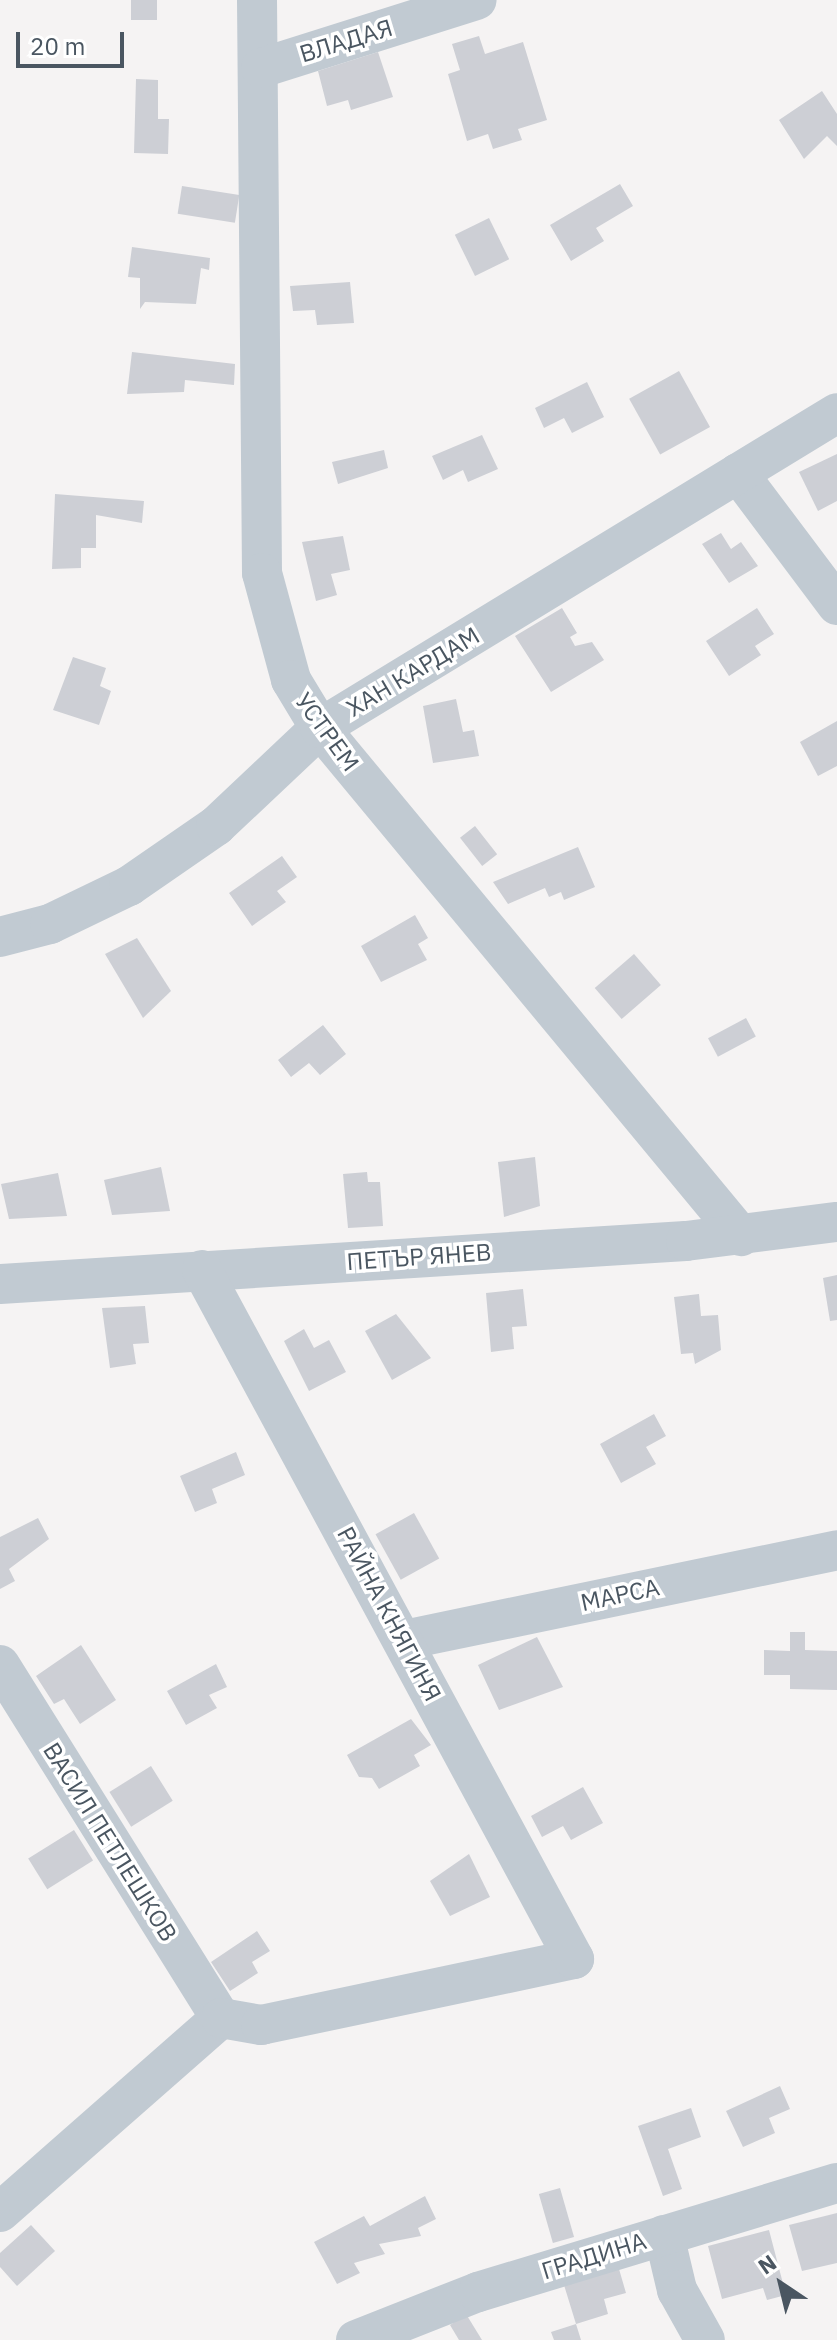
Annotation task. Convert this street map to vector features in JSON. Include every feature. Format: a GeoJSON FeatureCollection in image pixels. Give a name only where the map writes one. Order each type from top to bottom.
{"type":"FeatureCollection","features":[{"type":"Feature","properties":{"kind":"street","name":"УСТРЕМ"},"geometry":{"type":"LineString","coordinates":[[257,0],[261,68],[262,573],[280,653],[320,728],[741,1236]]}},
{"type":"Feature","properties":{"kind":"street","name":"ВЛАДАЯ"},"geometry":{"type":"LineString","coordinates":[[261,68],[477,0]]}},
{"type":"Feature","properties":{"kind":"street","name":"ХАН КАРДАМ"},"geometry":{"type":"LineString","coordinates":[[0,937],[50,924],[129,886],[216,826],[320,728],[837,413]]}},
{"type":"Feature","properties":{"kind":"street"},"geometry":{"type":"LineString","coordinates":[[738,473],[837,605]]}},
{"type":"Feature","properties":{"kind":"street","name":"ПЕТЪР ЯНЕВ"},"geometry":{"type":"LineString","coordinates":[[0,1284],[741,1236],[837,1222]]}},
{"type":"Feature","properties":{"kind":"street","name":"РАЙНА КНЯГИНЯ"},"geometry":{"type":"LineString","coordinates":[[202,1270],[574,1959],[261,2025],[221,2018]]}},
{"type":"Feature","properties":{"kind":"street","name":"МАРСА"},"geometry":{"type":"LineString","coordinates":[[404,1640],[837,1550]]}},
{"type":"Feature","properties":{"kind":"street","name":"ВАСИЛ ПЕТЛЕШКОВ"},"geometry":{"type":"LineString","coordinates":[[0,1665],[221,2018]]}},
{"type":"Feature","properties":{"kind":"street"},"geometry":{"type":"LineString","coordinates":[[0,2212],[221,2018]]}},
{"type":"Feature","properties":{"kind":"street","name":"ГРАДИНА"},"geometry":{"type":"LineString","coordinates":[[356,2340],[478,2292],[837,2183]]}},
{"type":"Feature","properties":{"kind":"street"},"geometry":{"type":"LineString","coordinates":[[664,2235],[677,2290],[705,2340]]}},
{"type":"Feature","properties":{"kind":"building"},"geometry":{"type":"Polygon","coordinates":[[[131,0],[157,0],[157,20],[131,20],[131,0]]]}},
{"type":"Feature","properties":{"kind":"building"},"geometry":{"type":"Polygon","coordinates":[[[479,36],[485,54],[523,42],[547,120],[518,129],[522,140],[493,149],[488,134],[467,141],[448,74],[460,70],[452,44],[479,36]]]}},
{"type":"Feature","properties":{"kind":"building"},"geometry":{"type":"Polygon","coordinates":[[[378,52],[393,97],[351,110],[348,100],[327,106],[318,71],[378,52]]]}},
{"type":"Feature","properties":{"kind":"building"},"geometry":{"type":"Polygon","coordinates":[[[136,79],[158,80],[158,119],[169,119],[168,154],[134,153],[136,79]]]}},
{"type":"Feature","properties":{"kind":"building"},"geometry":{"type":"Polygon","coordinates":[[[822,91],[837,114],[837,146],[827,136],[804,159],[779,120],[822,91]]]}},
{"type":"Feature","properties":{"kind":"building"},"geometry":{"type":"Polygon","coordinates":[[[620,184],[633,206],[596,228],[604,241],[571,261],[550,225],[620,184]]]}},
{"type":"Feature","properties":{"kind":"building"},"geometry":{"type":"Polygon","coordinates":[[[182,186],[239,195],[235,223],[178,214],[182,186]]]}},
{"type":"Feature","properties":{"kind":"building"},"geometry":{"type":"Polygon","coordinates":[[[489,218],[509,259],[475,276],[455,235],[489,218]]]}},
{"type":"Feature","properties":{"kind":"building"},"geometry":{"type":"Polygon","coordinates":[[[132,247],[210,258],[209,270],[201,268],[196,304],[145,302],[140,309],[140,278],[128,277],[132,247]]]}},
{"type":"Feature","properties":{"kind":"building"},"geometry":{"type":"Polygon","coordinates":[[[350,282],[354,323],[317,325],[315,310],[293,311],[290,286],[350,282]]]}},
{"type":"Feature","properties":{"kind":"building"},"geometry":{"type":"Polygon","coordinates":[[[132,352],[235,364],[234,385],[185,380],[184,392],[127,394],[132,352]]]}},
{"type":"Feature","properties":{"kind":"building"},"geometry":{"type":"Polygon","coordinates":[[[679,371],[710,427],[660,455],[629,399],[679,371]]]}},
{"type":"Feature","properties":{"kind":"building"},"geometry":{"type":"Polygon","coordinates":[[[587,382],[604,417],[572,433],[564,418],[544,428],[535,408],[587,382]]]}},
{"type":"Feature","properties":{"kind":"building"},"geometry":{"type":"Polygon","coordinates":[[[482,435],[498,469],[468,482],[463,470],[443,480],[432,456],[482,435]]]}},
{"type":"Feature","properties":{"kind":"building"},"geometry":{"type":"Polygon","coordinates":[[[384,450],[388,468],[338,484],[332,462],[384,450]]]}},
{"type":"Feature","properties":{"kind":"building"},"geometry":{"type":"Polygon","coordinates":[[[837,454],[837,501],[818,511],[799,472],[837,454]]]}},
{"type":"Feature","properties":{"kind":"building"},"geometry":{"type":"Polygon","coordinates":[[[55,494],[144,501],[142,523],[96,515],[96,548],[81,548],[81,568],[52,569],[55,494]]]}},
{"type":"Feature","properties":{"kind":"building"},"geometry":{"type":"Polygon","coordinates":[[[721,533],[731,549],[741,542],[758,566],[729,583],[702,544],[721,533]]]}},
{"type":"Feature","properties":{"kind":"building"},"geometry":{"type":"Polygon","coordinates":[[[343,536],[350,570],[331,574],[337,595],[316,601],[302,542],[343,536]]]}},
{"type":"Feature","properties":{"kind":"building"},"geometry":{"type":"Polygon","coordinates":[[[562,608],[577,633],[570,637],[575,646],[592,642],[604,660],[551,692],[515,636],[562,608]]]}},
{"type":"Feature","properties":{"kind":"building"},"geometry":{"type":"Polygon","coordinates":[[[757,608],[774,634],[755,646],[761,655],[729,676],[706,641],[757,608]]]}},
{"type":"Feature","properties":{"kind":"building"},"geometry":{"type":"Polygon","coordinates":[[[73,657],[106,668],[100,686],[111,691],[99,725],[53,710],[73,657]]]}},
{"type":"Feature","properties":{"kind":"building"},"geometry":{"type":"Polygon","coordinates":[[[456,699],[463,732],[474,730],[479,756],[433,763],[423,706],[456,699]]]}},
{"type":"Feature","properties":{"kind":"building"},"geometry":{"type":"Polygon","coordinates":[[[837,721],[837,766],[818,776],[800,742],[837,721]]]}},
{"type":"Feature","properties":{"kind":"building"},"geometry":{"type":"Polygon","coordinates":[[[475,826],[497,854],[482,866],[460,838],[475,826]]]}},
{"type":"Feature","properties":{"kind":"building"},"geometry":{"type":"Polygon","coordinates":[[[578,847],[595,887],[564,900],[561,892],[549,897],[545,888],[508,904],[493,882],[578,847]]]}},
{"type":"Feature","properties":{"kind":"building"},"geometry":{"type":"Polygon","coordinates":[[[282,856],[297,877],[277,891],[286,902],[252,926],[229,893],[282,856]]]}},
{"type":"Feature","properties":{"kind":"building"},"geometry":{"type":"Polygon","coordinates":[[[415,915],[428,938],[418,944],[427,960],[381,982],[361,946],[415,915]]]}},
{"type":"Feature","properties":{"kind":"building"},"geometry":{"type":"Polygon","coordinates":[[[137,938],[171,991],[143,1018],[105,954],[137,938]]]}},
{"type":"Feature","properties":{"kind":"building"},"geometry":{"type":"Polygon","coordinates":[[[634,954],[661,985],[622,1019],[595,988],[634,954]]]}},
{"type":"Feature","properties":{"kind":"building"},"geometry":{"type":"Polygon","coordinates":[[[746,1018],[756,1037],[718,1057],[708,1038],[746,1018]]]}},
{"type":"Feature","properties":{"kind":"building"},"geometry":{"type":"Polygon","coordinates":[[[323,1025],[346,1054],[320,1075],[309,1063],[291,1077],[278,1060],[323,1025]]]}},
{"type":"Feature","properties":{"kind":"building"},"geometry":{"type":"Polygon","coordinates":[[[535,1157],[540,1206],[504,1217],[498,1162],[535,1157]]]}},
{"type":"Feature","properties":{"kind":"building"},"geometry":{"type":"Polygon","coordinates":[[[161,1167],[170,1211],[112,1215],[104,1180],[161,1167]]]}},
{"type":"Feature","properties":{"kind":"building"},"geometry":{"type":"Polygon","coordinates":[[[367,1172],[368,1182],[380,1182],[383,1226],[348,1228],[343,1174],[367,1172]]]}},
{"type":"Feature","properties":{"kind":"building"},"geometry":{"type":"Polygon","coordinates":[[[58,1173],[67,1216],[9,1219],[1,1184],[58,1173]]]}},
{"type":"Feature","properties":{"kind":"building"},"geometry":{"type":"Polygon","coordinates":[[[837,1275],[837,1320],[830,1321],[823,1278],[837,1275]]]}},
{"type":"Feature","properties":{"kind":"building"},"geometry":{"type":"Polygon","coordinates":[[[523,1289],[527,1326],[512,1327],[514,1349],[491,1352],[486,1293],[523,1289]]]}},
{"type":"Feature","properties":{"kind":"building"},"geometry":{"type":"Polygon","coordinates":[[[699,1294],[701,1316],[718,1315],[721,1350],[695,1364],[693,1353],[681,1354],[674,1297],[699,1294]]]}},
{"type":"Feature","properties":{"kind":"building"},"geometry":{"type":"Polygon","coordinates":[[[145,1306],[149,1343],[133,1344],[136,1364],[110,1368],[102,1308],[145,1306]]]}},
{"type":"Feature","properties":{"kind":"building"},"geometry":{"type":"Polygon","coordinates":[[[396,1314],[431,1358],[392,1380],[365,1331],[396,1314]]]}},
{"type":"Feature","properties":{"kind":"building"},"geometry":{"type":"Polygon","coordinates":[[[304,1329],[314,1348],[329,1340],[346,1372],[309,1391],[284,1341],[304,1329]]]}},
{"type":"Feature","properties":{"kind":"building"},"geometry":{"type":"Polygon","coordinates":[[[654,1414],[666,1436],[646,1447],[656,1464],[621,1483],[600,1444],[654,1414]]]}},
{"type":"Feature","properties":{"kind":"building"},"geometry":{"type":"Polygon","coordinates":[[[236,1452],[245,1475],[212,1489],[217,1503],[195,1512],[180,1476],[236,1452]]]}},
{"type":"Feature","properties":{"kind":"building"},"geometry":{"type":"Polygon","coordinates":[[[414,1513],[439,1558],[401,1580],[376,1534],[414,1513]]]}},
{"type":"Feature","properties":{"kind":"building"},"geometry":{"type":"Polygon","coordinates":[[[38,1518],[49,1539],[9,1569],[15,1581],[0,1589],[0,1537],[38,1518]]]}},
{"type":"Feature","properties":{"kind":"building"},"geometry":{"type":"Polygon","coordinates":[[[790,1632],[805,1632],[805,1650],[837,1651],[837,1690],[790,1689],[790,1675],[764,1675],[764,1650],[790,1651],[790,1632]]]}},
{"type":"Feature","properties":{"kind":"building"},"geometry":{"type":"Polygon","coordinates":[[[537,1637],[563,1687],[499,1710],[478,1665],[537,1637]]]}},
{"type":"Feature","properties":{"kind":"building"},"geometry":{"type":"Polygon","coordinates":[[[81,1645],[116,1700],[80,1724],[64,1699],[54,1704],[36,1676],[81,1645]]]}},
{"type":"Feature","properties":{"kind":"building"},"geometry":{"type":"Polygon","coordinates":[[[216,1664],[227,1687],[209,1695],[217,1708],[186,1725],[167,1691],[216,1664]]]}},
{"type":"Feature","properties":{"kind":"building"},"geometry":{"type":"Polygon","coordinates":[[[411,1719],[431,1745],[414,1755],[420,1766],[379,1789],[372,1778],[359,1777],[347,1755],[411,1719]]]}},
{"type":"Feature","properties":{"kind":"building"},"geometry":{"type":"Polygon","coordinates":[[[151,1766],[173,1801],[131,1827],[109,1792],[151,1766]]]}},
{"type":"Feature","properties":{"kind":"building"},"geometry":{"type":"Polygon","coordinates":[[[583,1787],[603,1823],[571,1840],[563,1826],[542,1837],[531,1816],[583,1787]]]}},
{"type":"Feature","properties":{"kind":"building"},"geometry":{"type":"Polygon","coordinates":[[[74,1830],[93,1861],[47,1889],[28,1859],[74,1830]]]}},
{"type":"Feature","properties":{"kind":"building"},"geometry":{"type":"Polygon","coordinates":[[[469,1854],[490,1897],[450,1916],[430,1881],[469,1854]]]}},
{"type":"Feature","properties":{"kind":"building"},"geometry":{"type":"Polygon","coordinates":[[[257,1931],[270,1951],[252,1962],[258,1973],[230,1991],[211,1962],[257,1931]]]}},
{"type":"Feature","properties":{"kind":"building"},"geometry":{"type":"Polygon","coordinates":[[[780,2086],[790,2109],[769,2118],[775,2133],[743,2147],[726,2111],[780,2086]]]}},
{"type":"Feature","properties":{"kind":"building"},"geometry":{"type":"Polygon","coordinates":[[[691,2108],[701,2137],[668,2149],[682,2189],[663,2196],[638,2126],[691,2108]]]}},
{"type":"Feature","properties":{"kind":"building"},"geometry":{"type":"Polygon","coordinates":[[[560,2188],[574,2237],[553,2243],[539,2194],[560,2188]]]}},
{"type":"Feature","properties":{"kind":"building"},"geometry":{"type":"Polygon","coordinates":[[[425,2196],[436,2219],[418,2228],[421,2236],[379,2244],[385,2254],[354,2263],[360,2273],[337,2284],[314,2242],[364,2216],[370,2226],[425,2196]]]}},
{"type":"Feature","properties":{"kind":"building"},"geometry":{"type":"Polygon","coordinates":[[[837,2213],[837,2263],[802,2271],[789,2225],[837,2213]]]}},
{"type":"Feature","properties":{"kind":"building"},"geometry":{"type":"Polygon","coordinates":[[[31,2225],[55,2251],[17,2286],[0,2267],[0,2253],[31,2225]]]}},
{"type":"Feature","properties":{"kind":"building"},"geometry":{"type":"Polygon","coordinates":[[[769,2230],[786,2295],[767,2300],[763,2288],[722,2299],[708,2246],[769,2230]]]}},
{"type":"Feature","properties":{"kind":"building"},"geometry":{"type":"Polygon","coordinates":[[[619,2269],[626,2293],[604,2299],[608,2314],[576,2324],[564,2285],[619,2269]]]}},
{"type":"Feature","properties":{"kind":"building"},"geometry":{"type":"Polygon","coordinates":[[[466,2314],[482,2340],[459,2340],[450,2325],[466,2314]]]}},
{"type":"Feature","properties":{"kind":"building"},"geometry":{"type":"Polygon","coordinates":[[[576,2324],[581,2340],[554,2340],[551,2332],[576,2324]]]}}]}
